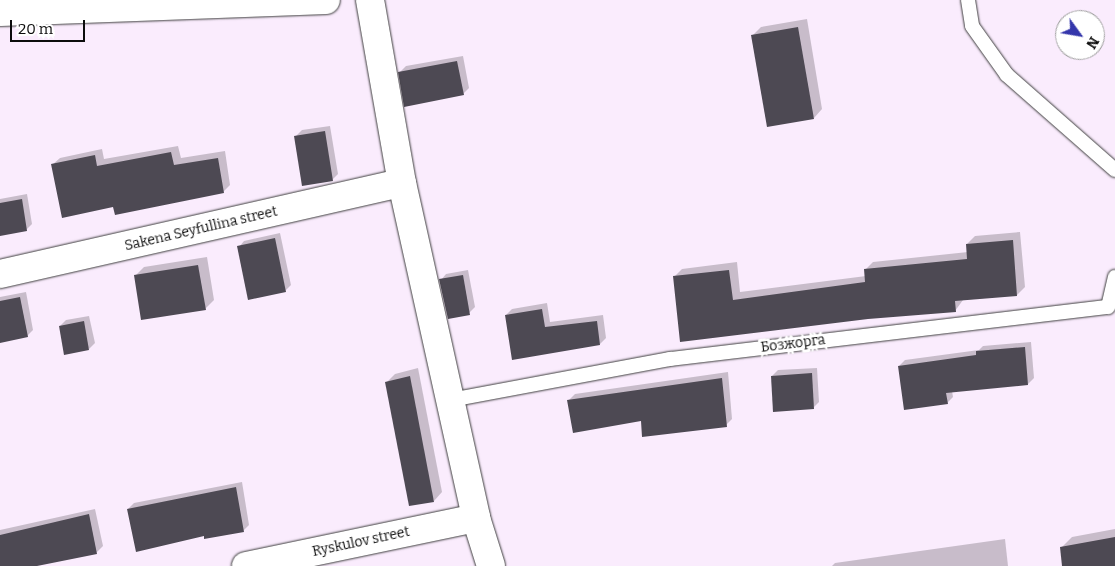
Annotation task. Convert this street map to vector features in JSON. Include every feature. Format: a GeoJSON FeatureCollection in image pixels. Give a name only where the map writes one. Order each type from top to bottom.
{"type":"FeatureCollection","features":[{"type":"Feature","properties":{"kind":"street"},"geometry":{"type":"LineString","coordinates":[[0,12],[326,0]]}},
{"type":"Feature","properties":{"kind":"street"},"geometry":{"type":"LineString","coordinates":[[370,0],[402,183],[476,518],[491,566]]}},
{"type":"Feature","properties":{"kind":"street","name":"Sakena Seyfullina street"},"geometry":{"type":"LineString","coordinates":[[0,274],[402,183]]}},
{"type":"Feature","properties":{"kind":"street","name":"Ryskulov street"},"geometry":{"type":"LineString","coordinates":[[246,566],[476,518]]}},
{"type":"Feature","properties":{"kind":"lane"},"geometry":{"type":"LineString","coordinates":[[968,0],[972,26],[1007,75],[1115,170]]}},
{"type":"Feature","properties":{"kind":"lane","name":"Бозжорга"},"geometry":{"type":"LineString","coordinates":[[450,400],[670,359],[1108,306],[1115,277]]}},
{"type":"Feature","properties":{"kind":"building"},"geometry":{"type":"Polygon","coordinates":[[[798,27],[814,119],[767,127],[751,35],[798,27]]]}},
{"type":"Feature","properties":{"kind":"building"},"geometry":{"type":"Polygon","coordinates":[[[457,61],[464,95],[404,107],[398,72],[457,61]]]}},
{"type":"Feature","properties":{"kind":"building"},"geometry":{"type":"Polygon","coordinates":[[[325,131],[333,181],[302,186],[294,136],[325,131]]]}},
{"type":"Feature","properties":{"kind":"building"},"geometry":{"type":"Polygon","coordinates":[[[171,152],[174,165],[218,158],[224,193],[115,215],[113,207],[62,218],[51,164],[95,155],[97,166],[171,152]]]}},
{"type":"Feature","properties":{"kind":"building"},"geometry":{"type":"Polygon","coordinates":[[[22,199],[27,231],[0,236],[0,203],[22,199]]]}},
{"type":"Feature","properties":{"kind":"building"},"geometry":{"type":"Polygon","coordinates":[[[275,238],[286,292],[248,300],[237,246],[275,238]]]}},
{"type":"Feature","properties":{"kind":"building"},"geometry":{"type":"Polygon","coordinates":[[[1013,240],[1017,296],[955,301],[956,312],[868,319],[680,342],[673,276],[729,270],[733,300],[865,282],[864,269],[967,259],[966,244],[1013,240]]]}},
{"type":"Feature","properties":{"kind":"building"},"geometry":{"type":"Polygon","coordinates":[[[198,265],[206,310],[141,320],[134,275],[198,265]]]}},
{"type":"Feature","properties":{"kind":"building"},"geometry":{"type":"Polygon","coordinates":[[[463,275],[470,315],[448,319],[439,279],[463,275]]]}},
{"type":"Feature","properties":{"kind":"building"},"geometry":{"type":"Polygon","coordinates":[[[20,297],[28,337],[0,343],[0,301],[20,297]]]}},
{"type":"Feature","properties":{"kind":"building"},"geometry":{"type":"Polygon","coordinates":[[[542,309],[545,327],[597,321],[600,345],[512,360],[505,315],[542,309]]]}},
{"type":"Feature","properties":{"kind":"building"},"geometry":{"type":"Polygon","coordinates":[[[84,321],[89,350],[64,355],[59,326],[84,321]]]}},
{"type":"Feature","properties":{"kind":"building"},"geometry":{"type":"Polygon","coordinates":[[[1025,347],[1028,385],[946,393],[948,404],[904,410],[898,366],[976,355],[976,351],[1025,347]]]}},
{"type":"Feature","properties":{"kind":"building"},"geometry":{"type":"Polygon","coordinates":[[[812,373],[814,409],[773,412],[771,376],[812,373]]]}},
{"type":"Feature","properties":{"kind":"building"},"geometry":{"type":"Polygon","coordinates":[[[410,376],[434,502],[409,506],[385,382],[410,376]]]}},
{"type":"Feature","properties":{"kind":"building"},"geometry":{"type":"Polygon","coordinates":[[[722,378],[727,427],[642,437],[641,421],[573,433],[567,400],[722,378]]]}},
{"type":"Feature","properties":{"kind":"building"},"geometry":{"type":"Polygon","coordinates":[[[236,487],[244,532],[204,539],[204,536],[136,552],[127,509],[236,487]]]}},
{"type":"Feature","properties":{"kind":"building"},"geometry":{"type":"Polygon","coordinates":[[[89,514],[97,554],[37,566],[0,566],[0,535],[89,514]]]}},
{"type":"Feature","properties":{"kind":"building"},"geometry":{"type":"Polygon","coordinates":[[[1115,537],[1115,566],[1062,566],[1060,547],[1115,537]]]}}]}
